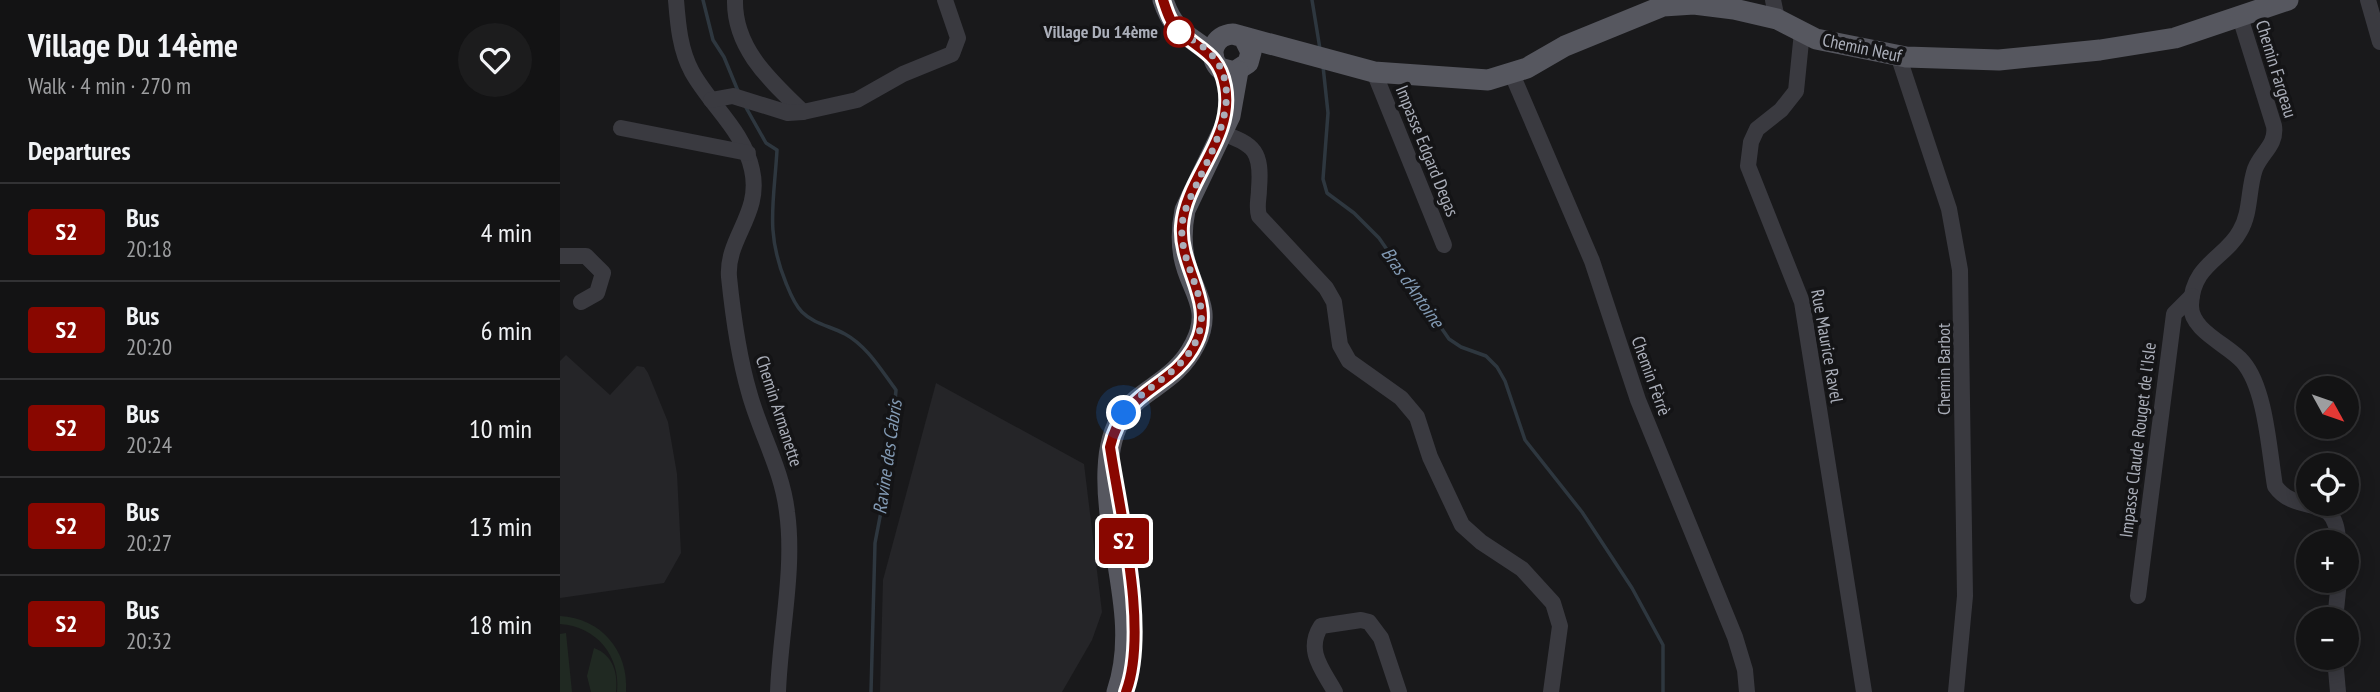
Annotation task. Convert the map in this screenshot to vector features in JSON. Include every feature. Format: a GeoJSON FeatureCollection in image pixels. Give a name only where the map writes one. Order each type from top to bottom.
{"type":"FeatureCollection","features":[{"type":"Feature","properties":{"kind":"main road","name":"Chemin Neuf"},"geometry":{"type":"LineString","coordinates":[[1164,3],[1230,55],[1296,50],[1374,72],[1488,80],[1512,75],[1565,46],[1662,6],[1704,2],[1775,10],[1802,32],[1816,39],[1931,59],[1999,60],[2100,50],[2191,35],[2288,0]]}},
{"type":"Feature","properties":{"kind":"main road"},"geometry":{"type":"LineString","coordinates":[[1117,692],[1125,665],[1126,633],[1108,483],[1110,447],[1116,425],[1133,401],[1178,367],[1196,343],[1203,318],[1201,296],[1184,259],[1182,226],[1185,210],[1222,130],[1230,55]]}},
{"type":"Feature","properties":{"kind":"main road"},"geometry":{"type":"LineString","coordinates":[[1110,447],[1137,629],[1132,675],[1126,692]]}},
{"type":"Feature","properties":{"kind":"street","name":"Chemin Armanette"},"geometry":{"type":"LineString","coordinates":[[676,0],[682,48],[691,70],[740,137],[748,153],[754,180],[753,203],[732,253],[729,275],[737,342],[749,394],[782,480],[788,513],[790,542],[778,692]]}},
{"type":"Feature","properties":{"kind":"street"},"geometry":{"type":"LineString","coordinates":[[736,0],[735,16],[747,49],[767,77],[803,112]]}},
{"type":"Feature","properties":{"kind":"street"},"geometry":{"type":"LineString","coordinates":[[711,100],[733,96],[788,113],[858,100],[903,74],[947,58],[956,50],[958,38],[945,0]]}},
{"type":"Feature","properties":{"kind":"street"},"geometry":{"type":"LineString","coordinates":[[2368,0],[2380,42]]}},
{"type":"Feature","properties":{"kind":"street","name":"Chemin Fargeau"},"geometry":{"type":"LineString","coordinates":[[2192,296],[2196,282],[2210,261],[2242,229],[2256,166],[2274,138],[2274,127],[2240,17]]}},
{"type":"Feature","properties":{"kind":"street","name":"Rue Maurice Ravel"},"geometry":{"type":"LineString","coordinates":[[1802,32],[1797,92],[1781,110],[1757,129],[1751,142],[1748,166],[1802,302],[1864,692]]}},
{"type":"Feature","properties":{"kind":"street","name":"Chemin Barbot"},"geometry":{"type":"LineString","coordinates":[[1898,55],[1949,209],[1960,270],[1965,596],[1956,692]]}},
{"type":"Feature","properties":{"kind":"street","name":"Impasse Edgard Degas"},"geometry":{"type":"LineString","coordinates":[[1374,72],[1444,245]]}},
{"type":"Feature","properties":{"kind":"street","name":"Chemin Fèrrè"},"geometry":{"type":"LineString","coordinates":[[1512,75],[1592,261],[1638,400],[1735,637],[1745,670],[1747,692]]}},
{"type":"Feature","properties":{"kind":"street"},"geometry":{"type":"LineString","coordinates":[[621,128],[748,153]]}},
{"type":"Feature","properties":{"kind":"street"},"geometry":{"type":"LineString","coordinates":[[1222,130],[1249,144],[1256,152],[1260,165],[1257,203],[1259,216],[1326,288],[1334,302],[1340,345],[1349,361],[1401,398],[1417,417],[1430,457],[1462,525],[1481,542],[1522,569],[1553,604],[1560,626],[1551,692]]}},
{"type":"Feature","properties":{"kind":"street"},"geometry":{"type":"LineString","coordinates":[[560,256],[586,256],[603,273],[597,293],[581,302]]}},
{"type":"Feature","properties":{"kind":"street"},"geometry":{"type":"LineString","coordinates":[[2192,296],[2191,309],[2196,320],[2243,362],[2255,383],[2275,486],[2282,496],[2294,502],[2320,507],[2333,515],[2338,530]]}},
{"type":"Feature","properties":{"kind":"street","name":"Impasse Claude Rouget de l'Isle"},"geometry":{"type":"LineString","coordinates":[[2138,596],[2174,314],[2192,296]]}},
{"type":"Feature","properties":{"kind":"street"},"geometry":{"type":"LineString","coordinates":[[1335,692],[1312,651],[1315,636],[1321,626],[1361,620],[1369,622],[1381,638],[1399,692]]}},
{"type":"Feature","properties":{"kind":"street"},"geometry":{"type":"LineString","coordinates":[[2336,670],[2338,692]]}},
{"type":"Feature","properties":{"kind":"shaded area"},"geometry":{"type":"Polygon","coordinates":[[[566,355],[610,395],[637,366],[644,367],[648,373],[668,422],[677,474],[681,553],[664,583],[560,598],[560,361],[566,355]]]}},
{"type":"Feature","properties":{"kind":"shaded area"},"geometry":{"type":"Polygon","coordinates":[[[936,383],[1084,464],[1102,612],[1092,640],[1062,692],[880,692],[883,580],[936,383]]]}},
{"type":"Feature","properties":{"kind":"shaded area"},"geometry":{"type":"Polygon","coordinates":[[[560,616],[588,623],[610,639],[623,663],[626,692],[617,692],[615,666],[603,645],[585,630],[560,624],[560,616]]]}},
{"type":"Feature","properties":{"kind":"shaded area"},"geometry":{"type":"Polygon","coordinates":[[[566,633],[572,692],[560,692],[560,634],[566,633]]]}},
{"type":"Feature","properties":{"kind":"shaded area"},"geometry":{"type":"Polygon","coordinates":[[[594,648],[606,655],[613,666],[616,692],[591,692],[587,676],[594,648]]]}},
{"type":"Feature","properties":{"kind":"waterway","name":"Ravine des Cabris"},"geometry":{"type":"LineString","coordinates":[[703,0],[713,40],[724,57],[738,91]]}},
{"type":"Feature","properties":{"kind":"waterway","name":"Bras d'Antoine"},"geometry":{"type":"LineString","coordinates":[[1312,0],[1320,49]]}},
{"type":"Feature","properties":{"kind":"waterway","name":"Bras d'Antoine"},"geometry":{"type":"LineString","coordinates":[[1323,66],[1328,113],[1323,179],[1327,193],[1354,213],[1379,238],[1449,339],[1461,347],[1486,356],[1497,367],[1505,381],[1525,440],[1582,512],[1632,588],[1663,645],[1663,692]]}},
{"type":"Feature","properties":{"kind":"waterway","name":"Ravine des Cabris"},"geometry":{"type":"LineString","coordinates":[[744,104],[766,143],[777,150],[773,232],[779,265],[792,298],[807,316],[845,334],[860,345],[896,390],[889,470],[875,543],[871,692]]}},
{"type":"Feature","properties":{"kind":"bus line","name":"S2"},"geometry":{"type":"LineString","coordinates":[[1126,692],[1136,654],[1137,629],[1110,447],[1116,425],[1133,401],[1178,367],[1196,343],[1203,318],[1201,296],[1184,259],[1182,226],[1185,210],[1223,127],[1226,88],[1213,55],[1179,32],[1166,14],[1163,0]]}},
{"type":"Feature","properties":{"kind":"place","name":"Village Du 14ème"},"geometry":{"type":"Point","coordinates":[1179,32]}},
{"type":"Feature","properties":{"kind":"route"},"geometry":{"type":"LineString","coordinates":[[1124,413],[1144,391],[1178,367],[1196,343],[1203,318],[1201,296],[1184,259],[1182,226],[1185,210],[1223,127],[1226,88],[1213,55],[1179,32]]}}]}
